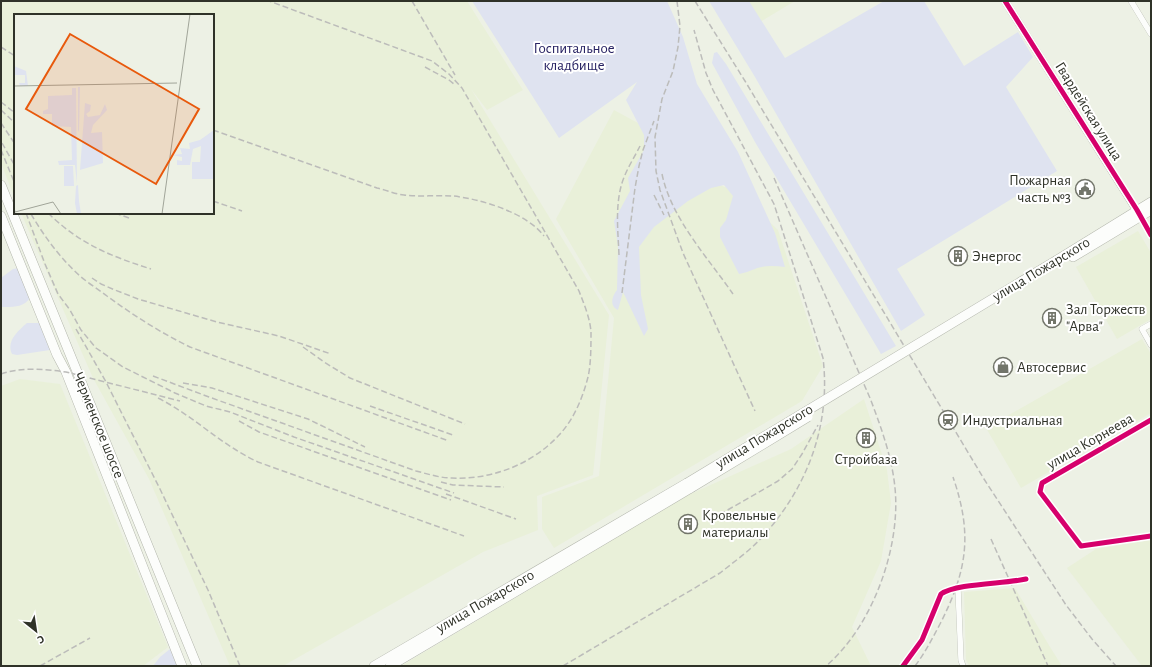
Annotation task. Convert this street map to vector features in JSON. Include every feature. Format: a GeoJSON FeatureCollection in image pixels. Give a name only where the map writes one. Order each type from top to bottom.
{"type":"FeatureCollection","features":[{"type":"Feature","properties":{"kind":"main road","name":"Черменское шоссе"},"geometry":{"type":"LineString","coordinates":[[1,185],[197,666]]}},
{"type":"Feature","properties":{"kind":"main road","name":"улица Пожарского"},"geometry":{"type":"LineString","coordinates":[[390,666],[1058,263],[1139,213],[1151,202]]}},
{"type":"Feature","properties":{"kind":"main road","name":"улица Пожарского"},"geometry":{"type":"LineString","coordinates":[[1139,213],[1151,210]]}},
{"type":"Feature","properties":{"kind":"main road","name":"Черменское шоссе"},"geometry":{"type":"LineString","coordinates":[[1,216],[57,355],[66,372],[182,666]]}},
{"type":"Feature","properties":{"kind":"main road","name":"улица Пожарского"},"geometry":{"type":"LineString","coordinates":[[374,666],[689,485]]}},
{"type":"Feature","properties":{"kind":"street","name":"Гвардейская улица"},"geometry":{"type":"LineString","coordinates":[[1005,1],[1139,213],[1151,235]]}},
{"type":"Feature","properties":{"kind":"street"},"geometry":{"type":"LineString","coordinates":[[1131,1],[1151,34]]}},
{"type":"Feature","properties":{"kind":"street"},"geometry":{"type":"LineString","coordinates":[[1151,324],[1142,329],[1151,345]]}},
{"type":"Feature","properties":{"kind":"street","name":"улица Корнеева"},"geometry":{"type":"LineString","coordinates":[[1151,420],[1042,483],[1040,492],[1081,546],[1151,536]]}},
{"type":"Feature","properties":{"kind":"street"},"geometry":{"type":"LineString","coordinates":[[903,666],[922,640],[941,594],[945,591],[1026,579]]}},
{"type":"Feature","properties":{"kind":"street"},"geometry":{"type":"LineString","coordinates":[[958,588],[961,660],[963,666]]}},
{"type":"Feature","properties":{"kind":"shaded area"},"geometry":{"type":"Polygon","coordinates":[[[1,1],[467,1],[523,90],[487,110],[471,89],[609,315],[593,475],[537,496],[538,530],[483,552],[283,666],[230,666],[149,479],[93,378],[21,214],[214,214],[214,14],[14,14],[14,196],[1,163],[1,1]]]}},
{"type":"Feature","properties":{"kind":"shaded area"},"geometry":{"type":"Polygon","coordinates":[[[733,1],[795,1],[750,28],[733,1]]]}},
{"type":"Feature","properties":{"kind":"shaded area"},"geometry":{"type":"Polygon","coordinates":[[[614,110],[649,129],[719,185],[737,191],[778,230],[823,366],[802,401],[554,548],[542,529],[542,497],[599,476],[614,318],[556,219],[614,110]]]}},
{"type":"Feature","properties":{"kind":"shaded area"},"geometry":{"type":"Polygon","coordinates":[[[1138,231],[1151,253],[1151,319],[1117,339],[1076,267],[1138,231]]]}},
{"type":"Feature","properties":{"kind":"shaded area"},"geometry":{"type":"Polygon","coordinates":[[[1142,339],[1151,354],[1151,413],[1021,488],[986,428],[1142,339]]]}},
{"type":"Feature","properties":{"kind":"shaded area"},"geometry":{"type":"Polygon","coordinates":[[[20,379],[60,384],[168,647],[143,666],[1,666],[1,386],[20,379]]]}},
{"type":"Feature","properties":{"kind":"shaded area"},"geometry":{"type":"Polygon","coordinates":[[[864,399],[887,470],[891,503],[881,561],[852,627],[871,666],[401,666],[686,496],[791,449],[864,399]]]}},
{"type":"Feature","properties":{"kind":"shaded area"},"geometry":{"type":"Polygon","coordinates":[[[1151,540],[1151,666],[1142,666],[1067,568],[1096,549],[1151,540]]]}},
{"type":"Feature","properties":{"kind":"shaded area"},"geometry":{"type":"Polygon","coordinates":[[[1015,588],[1062,666],[969,666],[966,660],[964,592],[1015,588]]]}},
{"type":"Feature","properties":{"kind":"green space","name":"Госпитальное кладбище"},"geometry":{"type":"Polygon","coordinates":[[[472,1],[667,1],[683,37],[697,84],[738,152],[775,233],[785,267],[762,267],[739,274],[720,237],[720,228],[726,220],[733,196],[724,185],[711,188],[688,201],[654,227],[639,247],[641,295],[648,329],[644,336],[623,292],[618,310],[612,303],[617,290],[618,246],[614,221],[630,191],[628,178],[644,150],[644,135],[626,100],[637,82],[559,138],[472,1]]]}},
{"type":"Feature","properties":{"kind":"green space"},"geometry":{"type":"Polygon","coordinates":[[[709,1],[749,1],[785,58],[884,1],[924,1],[964,66],[1018,32],[1033,57],[1006,87],[1057,171],[897,269],[925,315],[901,331],[755,77],[709,1]]]}},
{"type":"Feature","properties":{"kind":"green space"},"geometry":{"type":"Polygon","coordinates":[[[717,52],[726,64],[896,346],[881,354],[755,142],[712,63],[714,53],[717,52]]]}},
{"type":"Feature","properties":{"kind":"green space"},"geometry":{"type":"Polygon","coordinates":[[[18,268],[30,298],[21,305],[1,307],[1,278],[13,269],[18,268]]]}},
{"type":"Feature","properties":{"kind":"green space"},"geometry":{"type":"Polygon","coordinates":[[[27,323],[39,323],[50,350],[17,355],[12,354],[12,341],[17,333],[27,323]]]}},
{"type":"Feature","properties":{"kind":"green space"},"geometry":{"type":"Polygon","coordinates":[[[170,649],[178,666],[153,666],[160,657],[170,649]]]}},
{"type":"Feature","properties":{"kind":"railway"},"geometry":{"type":"LineString","coordinates":[[153,376],[416,471],[438,477],[452,478],[467,478],[497,473],[525,462],[537,454],[549,445],[570,422],[581,400],[586,385],[590,367],[591,332],[588,316],[579,291],[462,88],[449,74],[432,61],[269,1]]}},
{"type":"Feature","properties":{"kind":"railway"},"geometry":{"type":"LineString","coordinates":[[412,1],[455,75]]}},
{"type":"Feature","properties":{"kind":"railway"},"geometry":{"type":"LineString","coordinates":[[677,1],[680,26],[678,47],[673,71],[662,99],[655,137],[656,171],[660,190],[683,253],[755,411]]}},
{"type":"Feature","properties":{"kind":"railway"},"geometry":{"type":"LineString","coordinates":[[695,1],[745,81],[984,479],[1066,605],[1092,639],[1116,666]]}},
{"type":"Feature","properties":{"kind":"railway"},"geometry":{"type":"LineString","coordinates":[[563,666],[720,573],[754,546],[779,516],[793,496],[813,453],[819,430],[825,383],[823,358],[774,204],[713,90],[706,73],[694,30]]}},
{"type":"Feature","properties":{"kind":"railway"},"geometry":{"type":"LineString","coordinates":[[1,47],[14,55]]}},
{"type":"Feature","properties":{"kind":"railway"},"geometry":{"type":"LineString","coordinates":[[425,67],[454,84]]}},
{"type":"Feature","properties":{"kind":"railway"},"geometry":{"type":"LineString","coordinates":[[1,102],[14,112]]}},
{"type":"Feature","properties":{"kind":"railway"},"geometry":{"type":"LineString","coordinates":[[1,110],[14,122]]}},
{"type":"Feature","properties":{"kind":"railway"},"geometry":{"type":"LineString","coordinates":[[622,293],[639,166],[643,150],[654,121]]}},
{"type":"Feature","properties":{"kind":"railway"},"geometry":{"type":"LineString","coordinates":[[1,123],[14,142]]}},
{"type":"Feature","properties":{"kind":"railway"},"geometry":{"type":"LineString","coordinates":[[214,130],[394,193],[410,196],[453,196],[477,200],[503,208],[527,220],[544,236]]}},
{"type":"Feature","properties":{"kind":"railway"},"geometry":{"type":"LineString","coordinates":[[2,143],[14,164]]}},
{"type":"Feature","properties":{"kind":"railway"},"geometry":{"type":"LineString","coordinates":[[619,255],[618,201],[622,183],[640,146]]}},
{"type":"Feature","properties":{"kind":"railway"},"geometry":{"type":"LineString","coordinates":[[1,150],[14,182]]}},
{"type":"Feature","properties":{"kind":"railway"},"geometry":{"type":"LineString","coordinates":[[662,174],[673,206],[682,222],[733,294]]}},
{"type":"Feature","properties":{"kind":"railway"},"geometry":{"type":"LineString","coordinates":[[774,178],[870,398],[882,431],[894,476],[896,511],[893,536],[888,560],[880,585],[870,608],[857,630],[842,650],[826,666]]}},
{"type":"Feature","properties":{"kind":"railway"},"geometry":{"type":"LineString","coordinates":[[654,195],[664,215]]}},
{"type":"Feature","properties":{"kind":"railway"},"geometry":{"type":"LineString","coordinates":[[214,201],[242,211]]}},
{"type":"Feature","properties":{"kind":"railway"},"geometry":{"type":"LineString","coordinates":[[26,214],[58,294],[70,310],[81,330],[96,348],[123,367],[175,393],[206,406],[230,412],[294,437],[454,493]]}},
{"type":"Feature","properties":{"kind":"railway"},"geometry":{"type":"LineString","coordinates":[[31,214],[53,246],[80,276],[127,310],[168,336],[190,347],[449,441]]}},
{"type":"Feature","properties":{"kind":"railway"},"geometry":{"type":"LineString","coordinates":[[49,214],[72,233],[96,248],[151,269]]}},
{"type":"Feature","properties":{"kind":"railway"},"geometry":{"type":"LineString","coordinates":[[118,214],[129,218]]}},
{"type":"Feature","properties":{"kind":"railway"},"geometry":{"type":"LineString","coordinates":[[92,278],[101,284],[138,299],[217,322],[279,336],[331,354]]}},
{"type":"Feature","properties":{"kind":"railway"},"geometry":{"type":"LineString","coordinates":[[76,329],[106,382],[160,489],[208,590],[240,666]]}},
{"type":"Feature","properties":{"kind":"railway"},"geometry":{"type":"LineString","coordinates":[[303,347],[350,378],[465,424]]}},
{"type":"Feature","properties":{"kind":"railway"},"geometry":{"type":"LineString","coordinates":[[1,374],[17,370],[41,369],[66,372],[180,401]]}},
{"type":"Feature","properties":{"kind":"railway"},"geometry":{"type":"LineString","coordinates":[[183,383],[212,388],[308,419],[365,447]]}},
{"type":"Feature","properties":{"kind":"railway"},"geometry":{"type":"LineString","coordinates":[[158,398],[184,413],[232,447],[258,462],[464,536]]}},
{"type":"Feature","properties":{"kind":"railway"},"geometry":{"type":"LineString","coordinates":[[370,406],[453,435]]}},
{"type":"Feature","properties":{"kind":"railway"},"geometry":{"type":"LineString","coordinates":[[239,421],[259,432],[451,500]]}},
{"type":"Feature","properties":{"kind":"railway"},"geometry":{"type":"LineString","coordinates":[[712,519],[778,481],[792,469],[818,425]]}},
{"type":"Feature","properties":{"kind":"railway"},"geometry":{"type":"LineString","coordinates":[[915,666],[940,624],[956,587],[961,569],[965,535],[963,517],[953,477]]}},
{"type":"Feature","properties":{"kind":"railway"},"geometry":{"type":"LineString","coordinates":[[441,482],[453,485],[504,487]]}},
{"type":"Feature","properties":{"kind":"railway"},"geometry":{"type":"LineString","coordinates":[[446,494],[516,519]]}},
{"type":"Feature","properties":{"kind":"railway"},"geometry":{"type":"LineString","coordinates":[[991,539],[1048,666]]}},
{"type":"Feature","properties":{"kind":"railway"},"geometry":{"type":"LineString","coordinates":[[40,666],[90,638]]}},
{"type":"Feature","properties":{"kind":"cycle path"},"geometry":{"type":"LineString","coordinates":[[1005,1],[1137,210],[1151,235]]}},
{"type":"Feature","properties":{"kind":"cycle path"},"geometry":{"type":"LineString","coordinates":[[1151,420],[1042,483],[1040,492],[1081,546],[1151,536]]}},
{"type":"Feature","properties":{"kind":"cycle path"},"geometry":{"type":"LineString","coordinates":[[903,666],[922,640],[941,594],[948,590],[969,586],[1026,579]]}},
{"type":"Feature","properties":{"kind":"place","name":"Пожарная часть №3"},"geometry":{"type":"Point","coordinates":[1085,189]}},
{"type":"Feature","properties":{"kind":"place","name":"Энергос"},"geometry":{"type":"Point","coordinates":[958,256]}},
{"type":"Feature","properties":{"kind":"place","name":"Зал Торжеств \"Арва\""},"geometry":{"type":"Point","coordinates":[1052,318]}},
{"type":"Feature","properties":{"kind":"place","name":"Автосервис"},"geometry":{"type":"Point","coordinates":[1003,367]}},
{"type":"Feature","properties":{"kind":"place","name":"Индустриальная"},"geometry":{"type":"Point","coordinates":[948,420]}},
{"type":"Feature","properties":{"kind":"place","name":"Стройбаза"},"geometry":{"type":"Point","coordinates":[866,438]}},
{"type":"Feature","properties":{"kind":"place","name":"Кровельные материалы"},"geometry":{"type":"Point","coordinates":[688,524]}}]}
